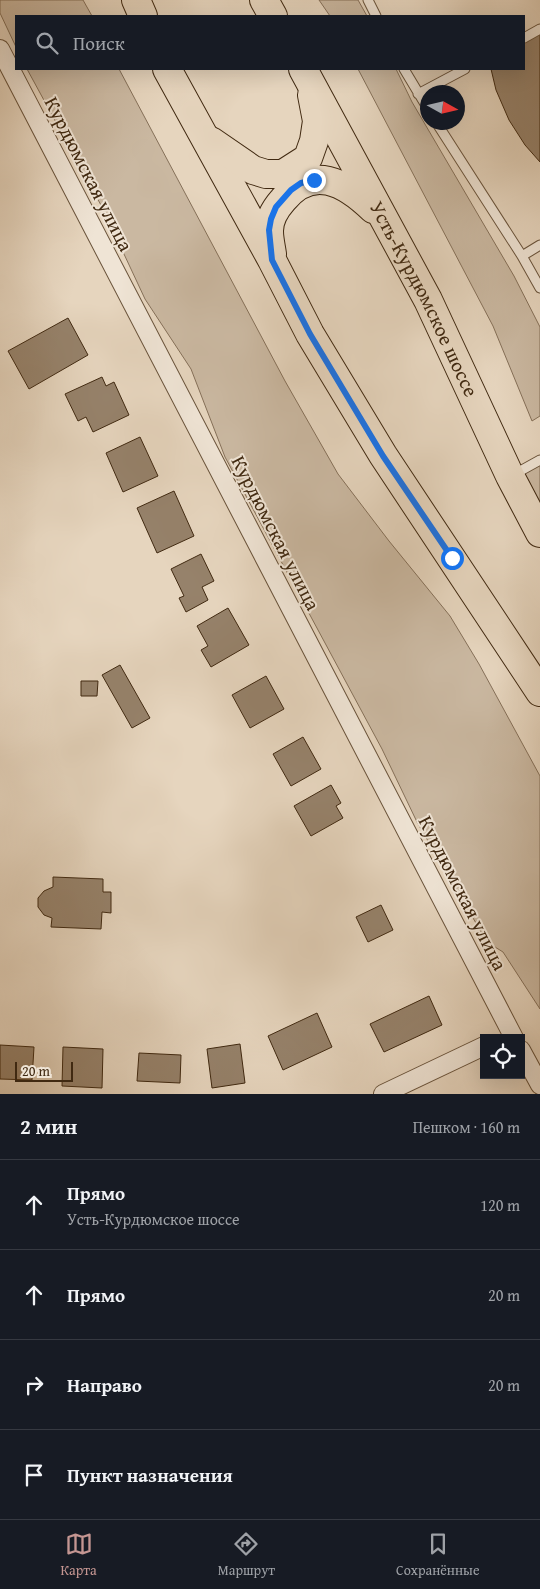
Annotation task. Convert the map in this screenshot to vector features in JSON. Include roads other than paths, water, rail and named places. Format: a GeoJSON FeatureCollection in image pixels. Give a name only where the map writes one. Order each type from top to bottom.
{"type":"FeatureCollection","features":[{"type":"Feature","properties":{"kind":"main road"},"geometry":{"type":"LineString","coordinates":[[136,0],[143,15]]}},
{"type":"Feature","properties":{"kind":"main road"},"geometry":{"type":"LineString","coordinates":[[264,0],[272,15]]}},
{"type":"Feature","properties":{"kind":"main road"},"geometry":{"type":"LineString","coordinates":[[168,70],[206,137],[310,334],[383,456],[540,692]]}},
{"type":"Feature","properties":{"kind":"main road"},"geometry":{"type":"LineString","coordinates":[[206,137],[253,170],[266,174],[283,174],[296,167],[308,158],[314,141],[317,121],[306,73]]}},
{"type":"Feature","properties":{"kind":"main road","name":"Усть-Курдюмское шоссе"},"geometry":{"type":"LineString","coordinates":[[306,73],[428,300],[510,476],[540,533]]}},
{"type":"Feature","properties":{"kind":"main road"},"geometry":{"type":"LineString","coordinates":[[272,260],[269,230],[271,219],[276,207],[301,183],[327,180],[347,187],[359,195],[385,220]]}},
{"type":"Feature","properties":{"kind":"street","name":"Курдюмская улица"},"geometry":{"type":"LineString","coordinates":[[0,49],[508,1034]]}},
{"type":"Feature","properties":{"kind":"street"},"geometry":{"type":"LineString","coordinates":[[383,1094],[480,1048]]}},
{"type":"Feature","properties":{"kind":"street"},"geometry":{"type":"LineString","coordinates":[[525,1057],[540,1085]]}},
{"type":"Feature","properties":{"kind":"lane"},"geometry":{"type":"LineString","coordinates":[[368,0],[376,15]]}},
{"type":"Feature","properties":{"kind":"lane"},"geometry":{"type":"LineString","coordinates":[[525,37],[540,29]]}},
{"type":"Feature","properties":{"kind":"lane"},"geometry":{"type":"LineString","coordinates":[[405,70],[420,97]]}},
{"type":"Feature","properties":{"kind":"lane"},"geometry":{"type":"LineString","coordinates":[[418,94],[463,70]]}},
{"type":"Feature","properties":{"kind":"lane"},"geometry":{"type":"LineString","coordinates":[[441,130],[522,256],[540,288]]}},
{"type":"Feature","properties":{"kind":"lane"},"geometry":{"type":"LineString","coordinates":[[522,256],[540,245]]}},
{"type":"Feature","properties":{"kind":"lane"},"geometry":{"type":"LineString","coordinates":[[510,476],[540,460]]}}]}
